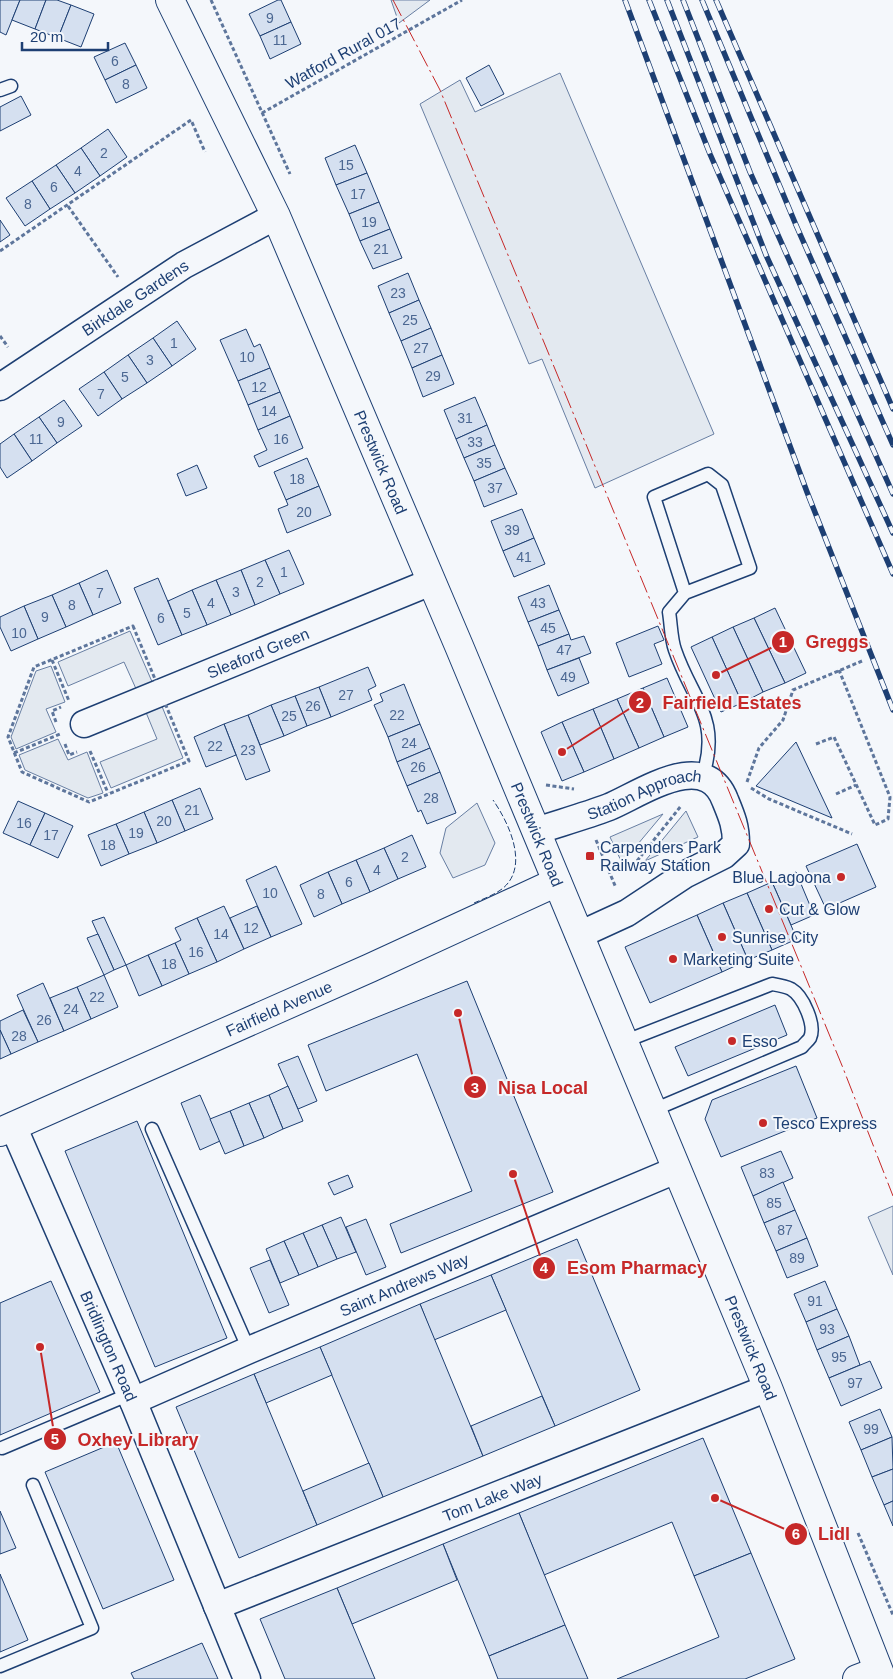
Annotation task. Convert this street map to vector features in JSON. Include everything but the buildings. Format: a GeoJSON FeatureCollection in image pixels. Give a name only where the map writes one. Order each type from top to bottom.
{"type":"FeatureCollection","features":[{"type":"Feature","properties":{"kind":"main road","name":"Prestwick Road"},"geometry":{"type":"LineString","coordinates":[[170,0],[276,216],[536,831],[768,1388],[872,1676]]}},
{"type":"Feature","properties":{"kind":"main road","name":"Fairfield Avenue"},"geometry":{"type":"LineString","coordinates":[[6,1129],[370,968],[557,882]]}},
{"type":"Feature","properties":{"kind":"street","name":"Birkdale Gardens"},"geometry":{"type":"LineString","coordinates":[[0,387],[184,265],[276,216]]}},
{"type":"Feature","properties":{"kind":"street","name":"Sleaford Green"},"geometry":{"type":"LineString","coordinates":[[84,724],[431,582]]}},
{"type":"Feature","properties":{"kind":"street","name":"Station Approach"},"geometry":{"type":"LineString","coordinates":[[536,831],[606,808],[681,775],[703,775],[714,782],[724,795],[736,825],[736,844],[724,855],[686,874],[627,913],[579,935]]}},
{"type":"Feature","properties":{"kind":"street","name":"Bridlington Road"},"geometry":{"type":"LineString","coordinates":[[6,1129],[131,1398],[247,1679]]}},
{"type":"Feature","properties":{"kind":"street","name":"Saint Andrews Way"},"geometry":{"type":"LineString","coordinates":[[131,1398],[676,1170]]}},
{"type":"Feature","properties":{"kind":"street","name":"Tom Lake Way"},"geometry":{"type":"LineString","coordinates":[[217,1606],[768,1388]]}},
{"type":"Feature","properties":{"kind":"lane"},"geometry":{"type":"LineString","coordinates":[[685,593],[654,497],[708,474],[722,485],[750,568],[685,593],[669,612],[675,649],[709,728],[710,754],[703,775]]}},
{"type":"Feature","properties":{"kind":"lane"},"geometry":{"type":"LineString","coordinates":[[623,1042],[772,984],[790,988],[798,994],[804,1006],[812,1032],[810,1039],[802,1047],[651,1111]]}},
{"type":"Feature","properties":{"kind":"lane"},"geometry":{"type":"LineString","coordinates":[[152,1129],[249,1350]]}},
{"type":"Feature","properties":{"kind":"lane"},"geometry":{"type":"LineString","coordinates":[[2,1448],[131,1398]]}},
{"type":"Feature","properties":{"kind":"lane"},"geometry":{"type":"LineString","coordinates":[[0,1666],[92,1628],[32,1485]]}},
{"type":"Feature","properties":{"kind":"path"},"geometry":{"type":"LineString","coordinates":[[211,0],[262,113],[274,135]]}},
{"type":"Feature","properties":{"kind":"path","name":"Watford Rural 017"},"geometry":{"type":"LineString","coordinates":[[262,113],[462,0]]}},
{"type":"Feature","properties":{"kind":"path"},"geometry":{"type":"LineString","coordinates":[[0,252],[191,120],[205,152]]}},
{"type":"Feature","properties":{"kind":"path"},"geometry":{"type":"LineString","coordinates":[[68,206],[133,299]]}},
{"type":"Feature","properties":{"kind":"path"},"geometry":{"type":"LineString","coordinates":[[746,786],[759,748],[783,720],[793,690],[862,661]]}},
{"type":"Feature","properties":{"kind":"path"},"geometry":{"type":"LineString","coordinates":[[816,744],[834,736],[875,825],[888,819],[890,798],[839,670]]}},
{"type":"Feature","properties":{"kind":"path"},"geometry":{"type":"LineString","coordinates":[[14,753],[84,724]]}},
{"type":"Feature","properties":{"kind":"path"},"geometry":{"type":"LineString","coordinates":[[742,779],[746,786],[769,799],[852,834]]}},
{"type":"Feature","properties":{"kind":"path"},"geometry":{"type":"LineString","coordinates":[[543,784],[574,788],[577,796]]}},
{"type":"Feature","properties":{"kind":"path"},"geometry":{"type":"LineString","coordinates":[[836,794],[856,785]]}},
{"type":"Feature","properties":{"kind":"path"},"geometry":{"type":"LineString","coordinates":[[632,866],[685,801]]}},
{"type":"Feature","properties":{"kind":"path"},"geometry":{"type":"LineString","coordinates":[[593,833],[618,892]]}},
{"type":"Feature","properties":{"kind":"shaded area"},"geometry":{"type":"Polygon","coordinates":[[[391,0],[430,0],[399,23],[391,0]]]}},
{"type":"Feature","properties":{"kind":"shaded area"},"geometry":{"type":"Polygon","coordinates":[[[560,73],[714,434],[595,488],[542,359],[529,364],[420,104],[460,80],[475,112],[560,73]]]}},
{"type":"Feature","properties":{"kind":"shaded area"},"geometry":{"type":"Polygon","coordinates":[[[130,631],[153,684],[137,691],[124,662],[68,686],[58,662],[130,631]]]}},
{"type":"Feature","properties":{"kind":"shaded area"},"geometry":{"type":"Polygon","coordinates":[[[51,666],[65,702],[46,709],[56,732],[16,749],[11,737],[36,671],[51,666]]]}},
{"type":"Feature","properties":{"kind":"shaded area"},"geometry":{"type":"Polygon","coordinates":[[[161,704],[183,758],[111,788],[100,762],[157,739],[145,710],[161,704]]]}},
{"type":"Feature","properties":{"kind":"shaded area"},"geometry":{"type":"Polygon","coordinates":[[[58,739],[68,760],[87,752],[103,793],[88,798],[25,770],[19,755],[58,739]]]}},
{"type":"Feature","properties":{"kind":"shaded area"},"geometry":{"type":"Polygon","coordinates":[[[477,803],[495,843],[485,865],[453,878],[440,853],[446,828],[477,803]]]}},
{"type":"Feature","properties":{"kind":"shaded area"},"geometry":{"type":"Polygon","coordinates":[[[686,811],[698,837],[645,861],[686,811]]]}},
{"type":"Feature","properties":{"kind":"shaded area"},"geometry":{"type":"Polygon","coordinates":[[[663,814],[622,863],[610,837],[663,814]]]}},
{"type":"Feature","properties":{"kind":"shaded area"},"geometry":{"type":"Polygon","coordinates":[[[893,1206],[893,1275],[868,1217],[893,1206]]]}},
{"type":"Feature","properties":{"kind":"railway"},"geometry":{"type":"LineString","coordinates":[[625,0],[807,492],[893,710]]}},
{"type":"Feature","properties":{"kind":"railway"},"geometry":{"type":"LineString","coordinates":[[649,0],[710,154],[893,574]]}},
{"type":"Feature","properties":{"kind":"railway"},"geometry":{"type":"LineString","coordinates":[[667,0],[766,255],[893,533]]}},
{"type":"Feature","properties":{"kind":"railway"},"geometry":{"type":"LineString","coordinates":[[683,0],[750,172],[893,494]]}},
{"type":"Feature","properties":{"kind":"railway"},"geometry":{"type":"LineString","coordinates":[[702,0],[796,225],[893,445]]}},
{"type":"Feature","properties":{"kind":"railway"},"geometry":{"type":"LineString","coordinates":[[716,0],[893,409]]}},
{"type":"Feature","properties":{"kind":"fence"},"geometry":{"type":"LineString","coordinates":[[474,903],[502,889],[510,880],[515,869],[516,857],[510,832],[493,800]]}},
{"type":"Feature","properties":{"kind":"power"},"geometry":{"type":"LineString","coordinates":[[393,0],[440,90],[843,1068],[893,1196]]}},
{"type":"Feature","properties":{"kind":"place","name":"Greggs"},"geometry":{"type":"Point","coordinates":[716,675]}},
{"type":"Feature","properties":{"kind":"place","name":"Fairfield Estates"},"geometry":{"type":"Point","coordinates":[562,752]}},
{"type":"Feature","properties":{"kind":"place","name":"Carpenders Park Railway Station"},"geometry":{"type":"Point","coordinates":[590,856]}},
{"type":"Feature","properties":{"kind":"place","name":"Blue Lagoona"},"geometry":{"type":"Point","coordinates":[841,877]}},
{"type":"Feature","properties":{"kind":"place","name":"Cut & Glow"},"geometry":{"type":"Point","coordinates":[769,909]}},
{"type":"Feature","properties":{"kind":"place","name":"Sunrise City"},"geometry":{"type":"Point","coordinates":[722,937]}},
{"type":"Feature","properties":{"kind":"place","name":"Marketing Suite"},"geometry":{"type":"Point","coordinates":[673,959]}},
{"type":"Feature","properties":{"kind":"place","name":"Nisa Local"},"geometry":{"type":"Point","coordinates":[458,1013]}},
{"type":"Feature","properties":{"kind":"place","name":"Esso"},"geometry":{"type":"Point","coordinates":[732,1041]}},
{"type":"Feature","properties":{"kind":"place","name":"Tesco Express"},"geometry":{"type":"Point","coordinates":[763,1123]}},
{"type":"Feature","properties":{"kind":"place","name":"Esom Pharmacy"},"geometry":{"type":"Point","coordinates":[513,1174]}},
{"type":"Feature","properties":{"kind":"place","name":"Oxhey Library"},"geometry":{"type":"Point","coordinates":[40,1347]}},
{"type":"Feature","properties":{"kind":"place","name":"Lidl"},"geometry":{"type":"Point","coordinates":[715,1498]}}]}
